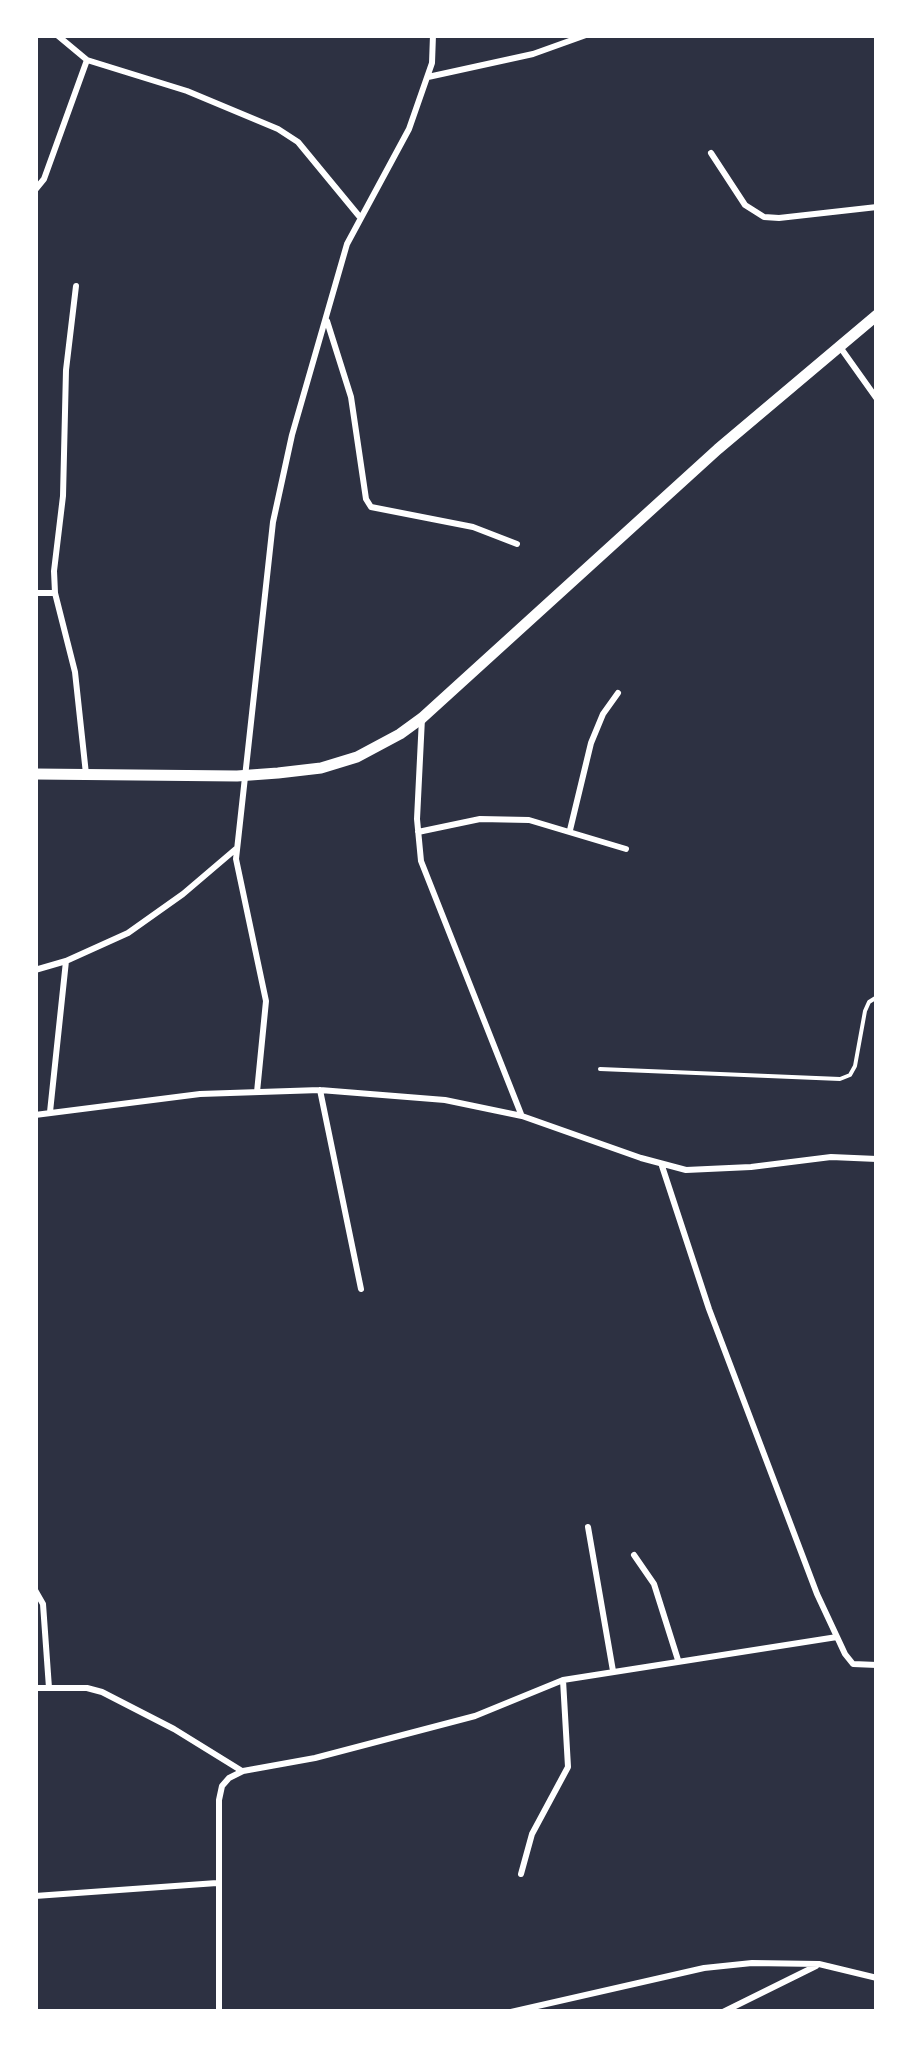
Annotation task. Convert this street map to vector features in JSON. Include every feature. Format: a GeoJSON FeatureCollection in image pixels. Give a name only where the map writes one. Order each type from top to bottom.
{"type":"FeatureCollection","features":[{"type":"Feature","properties":{"kind":"highway"},"geometry":{"type":"LineString","coordinates":[[35,774],[244,776],[321,768],[400,734],[613,542],[877,315]]}},
{"type":"Feature","properties":{"kind":"street"},"geometry":{"type":"LineString","coordinates":[[57,35],[87,60],[186,91],[278,129],[298,142],[359,216]]}},
{"type":"Feature","properties":{"kind":"street"},"geometry":{"type":"LineString","coordinates":[[256,1092],[266,1001],[237,876],[237,848],[273,522],[292,435],[337,274],[359,216],[410,129],[428,77],[433,35]]}},
{"type":"Feature","properties":{"kind":"street"},"geometry":{"type":"LineString","coordinates":[[428,77],[533,54],[586,35]]}},
{"type":"Feature","properties":{"kind":"street"},"geometry":{"type":"LineString","coordinates":[[35,190],[44,179],[87,60]]}},
{"type":"Feature","properties":{"kind":"street"},"geometry":{"type":"LineString","coordinates":[[711,154],[745,205],[764,217],[877,206]]}},
{"type":"Feature","properties":{"kind":"street"},"geometry":{"type":"LineString","coordinates":[[76,286],[66,370],[63,496],[55,593],[70,640],[86,775]]}},
{"type":"Feature","properties":{"kind":"street"},"geometry":{"type":"LineString","coordinates":[[326,319],[351,396],[366,499],[371,507],[473,527],[517,544]]}},
{"type":"Feature","properties":{"kind":"street"},"geometry":{"type":"LineString","coordinates":[[839,346],[877,399]]}},
{"type":"Feature","properties":{"kind":"street"},"geometry":{"type":"LineString","coordinates":[[35,594],[55,593]]}},
{"type":"Feature","properties":{"kind":"street"},"geometry":{"type":"LineString","coordinates":[[570,830],[591,743],[603,714],[618,694]]}},
{"type":"Feature","properties":{"kind":"street"},"geometry":{"type":"LineString","coordinates":[[422,718],[418,848],[522,1116]]}},
{"type":"Feature","properties":{"kind":"street"},"geometry":{"type":"LineString","coordinates":[[418,832],[500,818],[529,820],[626,848]]}},
{"type":"Feature","properties":{"kind":"street"},"geometry":{"type":"LineString","coordinates":[[35,970],[66,962],[128,933],[183,894],[237,848]]}},
{"type":"Feature","properties":{"kind":"street"},"geometry":{"type":"LineString","coordinates":[[50,1112],[66,962]]}},
{"type":"Feature","properties":{"kind":"street"},"geometry":{"type":"LineString","coordinates":[[320,1090],[360,1289]]}},
{"type":"Feature","properties":{"kind":"street"},"geometry":{"type":"LineString","coordinates":[[35,1115],[200,1094],[320,1090],[445,1100],[522,1116],[662,1165],[708,1170],[832,1157],[877,1159]]}},
{"type":"Feature","properties":{"kind":"street"},"geometry":{"type":"LineString","coordinates":[[662,1165],[716,1327],[837,1637],[853,1664],[877,1666]]}},
{"type":"Feature","properties":{"kind":"street"},"geometry":{"type":"LineString","coordinates":[[588,1528],[613,1671]]}},
{"type":"Feature","properties":{"kind":"street"},"geometry":{"type":"LineString","coordinates":[[634,1555],[654,1584],[678,1660]]}},
{"type":"Feature","properties":{"kind":"street"},"geometry":{"type":"LineString","coordinates":[[35,1590],[44,1604],[49,1688]]}},
{"type":"Feature","properties":{"kind":"street"},"geometry":{"type":"LineString","coordinates":[[220,2012],[218,1883],[222,1786],[229,1778],[242,1771],[315,1758],[458,1721],[563,1680],[837,1637]]}},
{"type":"Feature","properties":{"kind":"street"},"geometry":{"type":"LineString","coordinates":[[521,1874],[532,1834],[568,1767],[563,1680]]}},
{"type":"Feature","properties":{"kind":"street"},"geometry":{"type":"LineString","coordinates":[[35,1688],[87,1688],[102,1692],[242,1771]]}},
{"type":"Feature","properties":{"kind":"street"},"geometry":{"type":"LineString","coordinates":[[35,1896],[218,1883]]}},
{"type":"Feature","properties":{"kind":"street"},"geometry":{"type":"LineString","coordinates":[[511,2012],[704,1968],[752,1963],[819,1964],[877,1978]]}},
{"type":"Feature","properties":{"kind":"street"},"geometry":{"type":"LineString","coordinates":[[723,2012],[819,1964]]}},
{"type":"Feature","properties":{"kind":"lane"},"geometry":{"type":"LineString","coordinates":[[600,1069],[840,1079],[850,1075],[855,1066],[865,1011],[877,997]]}}]}
